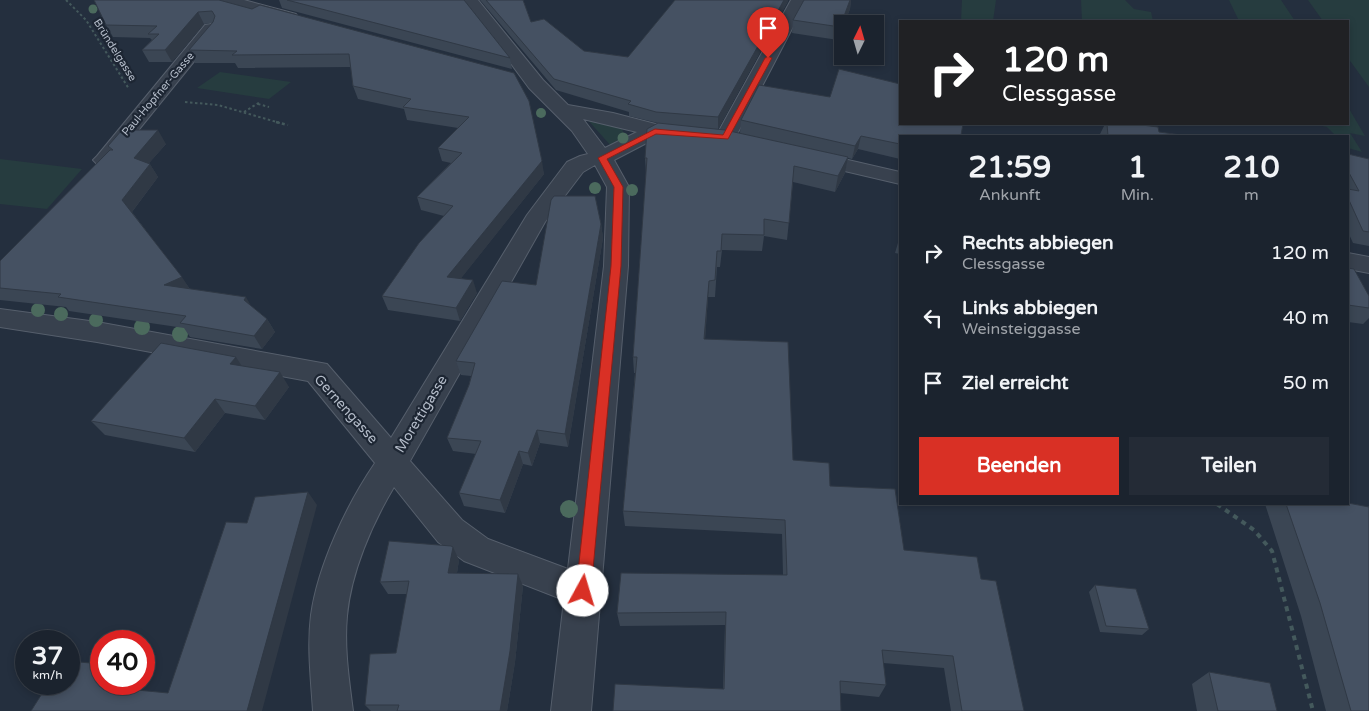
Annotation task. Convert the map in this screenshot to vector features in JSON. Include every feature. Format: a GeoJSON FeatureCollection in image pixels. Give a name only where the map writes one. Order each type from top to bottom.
{"type":"FeatureCollection","features":[{"type":"Feature","properties":{"kind":"street"},"geometry":{"type":"LineString","coordinates":[[226,0],[302,20]]}},
{"type":"Feature","properties":{"kind":"street"},"geometry":{"type":"LineString","coordinates":[[470,0],[536,84],[579,127],[602,158],[618,187],[616,266],[571,711]]}},
{"type":"Feature","properties":{"kind":"street"},"geometry":{"type":"LineString","coordinates":[[726,139],[798,0]]}},
{"type":"Feature","properties":{"kind":"street","name":"Paul-Hopfner-Gasse"},"geometry":{"type":"LineString","coordinates":[[88,176],[211,29]]}},
{"type":"Feature","properties":{"kind":"street"},"geometry":{"type":"LineString","coordinates":[[511,76],[536,84]]}},
{"type":"Feature","properties":{"kind":"street"},"geometry":{"type":"LineString","coordinates":[[563,110],[613,118],[655,131],[681,134]]}},
{"type":"Feature","properties":{"kind":"street","name":"Morettigasse"},"geometry":{"type":"LineString","coordinates":[[333,711],[328,665],[329,615],[339,573],[354,526],[372,492],[393,462],[535,220],[575,167],[587,160],[602,158],[655,131]]}},
{"type":"Feature","properties":{"kind":"street"},"geometry":{"type":"LineString","coordinates":[[793,153],[899,178]]}},
{"type":"Feature","properties":{"kind":"street"},"geometry":{"type":"LineString","coordinates":[[1349,261],[1369,265]]}},
{"type":"Feature","properties":{"kind":"street","name":"Gernengasse"},"geometry":{"type":"LineString","coordinates":[[0,318],[97,332],[317,372],[450,532],[476,550],[583,591]]}},
{"type":"Feature","properties":{"kind":"path","name":"Bründelgasse"},"geometry":{"type":"LineString","coordinates":[[66,0],[91,28],[123,76],[141,114]]}},
{"type":"Feature","properties":{"kind":"path"},"geometry":{"type":"LineString","coordinates":[[179,102],[218,105],[288,125]]}},
{"type":"Feature","properties":{"kind":"path"},"geometry":{"type":"LineString","coordinates":[[244,112],[259,103],[269,106]]}},
{"type":"Feature","properties":{"kind":"path"},"geometry":{"type":"LineString","coordinates":[[1219,505],[1248,524],[1264,538],[1272,551],[1313,711]]}},
{"type":"Feature","properties":{"kind":"green space"},"geometry":{"type":"Polygon","coordinates":[[[962,0],[996,0],[993,20],[961,20],[962,0]]]}},
{"type":"Feature","properties":{"kind":"green space"},"geometry":{"type":"Polygon","coordinates":[[[1081,0],[1125,0],[1134,9],[1151,12],[1153,20],[1082,20],[1081,0]]]}},
{"type":"Feature","properties":{"kind":"green space"},"geometry":{"type":"Polygon","coordinates":[[[1229,0],[1281,0],[1294,20],[1239,20],[1229,0]]]}},
{"type":"Feature","properties":{"kind":"green space"},"geometry":{"type":"Polygon","coordinates":[[[1308,0],[1369,0],[1369,87],[1349,59],[1349,20],[1322,20],[1308,0]]]}},
{"type":"Feature","properties":{"kind":"green space"},"geometry":{"type":"Polygon","coordinates":[[[220,72],[291,82],[269,99],[197,88],[220,72]]]}},
{"type":"Feature","properties":{"kind":"green space"},"geometry":{"type":"Polygon","coordinates":[[[1349,109],[1365,136],[1350,133],[1362,152],[1349,148],[1349,135],[1335,135],[1327,127],[1318,125],[1349,125],[1349,109]]]}},
{"type":"Feature","properties":{"kind":"green space"},"geometry":{"type":"Polygon","coordinates":[[[586,118],[621,126],[626,140],[612,147],[586,118]]]}},
{"type":"Feature","properties":{"kind":"green space"},"geometry":{"type":"Polygon","coordinates":[[[0,159],[82,169],[47,209],[0,204],[0,159]]]}},
{"type":"Feature","properties":{"kind":"building"},"geometry":{"type":"Polygon","coordinates":[[[94,0],[219,0],[252,9],[260,5],[514,73],[529,101],[542,161],[447,277],[473,280],[456,308],[382,296],[419,243],[453,206],[417,197],[462,153],[438,148],[469,117],[403,107],[411,99],[353,86],[349,54],[232,55],[237,51],[189,50],[213,22],[215,16],[212,11],[198,12],[165,50],[142,50],[159,34],[148,34],[157,26],[106,25],[94,0]]]}},
{"type":"Feature","properties":{"kind":"building"},"geometry":{"type":"Polygon","coordinates":[[[287,0],[464,0],[510,58],[287,0]]]}},
{"type":"Feature","properties":{"kind":"building"},"geometry":{"type":"Polygon","coordinates":[[[486,0],[523,0],[531,22],[544,19],[584,51],[628,57],[675,0],[784,0],[718,117],[656,112],[628,104],[631,101],[554,79],[486,0]]]}},
{"type":"Feature","properties":{"kind":"building"},"geometry":{"type":"Polygon","coordinates":[[[804,0],[850,0],[844,15],[834,15],[834,26],[793,20],[804,0]]]}},
{"type":"Feature","properties":{"kind":"building"},"geometry":{"type":"Polygon","coordinates":[[[839,69],[899,84],[899,125],[963,125],[961,135],[899,135],[899,144],[861,136],[855,146],[741,120],[759,85],[830,97],[839,69]]]}},
{"type":"Feature","properties":{"kind":"building"},"geometry":{"type":"Polygon","coordinates":[[[658,123],[725,130],[848,157],[838,176],[794,166],[789,223],[764,219],[764,235],[722,234],[721,251],[717,251],[715,280],[709,281],[704,339],[788,342],[793,460],[829,463],[830,486],[895,489],[904,550],[977,557],[981,579],[996,581],[1024,711],[962,711],[953,656],[882,650],[886,685],[840,681],[841,711],[613,711],[615,684],[724,689],[726,612],[617,613],[621,573],[787,575],[785,520],[623,511],[637,357],[633,357],[647,158],[645,158],[647,129],[658,123]]]}},
{"type":"Feature","properties":{"kind":"building"},"geometry":{"type":"Polygon","coordinates":[[[1107,125],[1158,127],[1159,132],[1182,135],[1108,135],[1107,125]]]}},
{"type":"Feature","properties":{"kind":"building"},"geometry":{"type":"Polygon","coordinates":[[[122,130],[158,130],[134,158],[150,164],[122,200],[182,277],[164,285],[246,297],[244,300],[267,319],[254,336],[180,323],[186,316],[58,297],[61,294],[0,288],[0,261],[110,150],[113,150],[108,146],[122,130]]]}},
{"type":"Feature","properties":{"kind":"building"},"geometry":{"type":"Polygon","coordinates":[[[1349,154],[1369,159],[1369,232],[1363,231],[1349,200],[1349,189],[1359,191],[1349,173],[1349,154]]]}},
{"type":"Feature","properties":{"kind":"building"},"geometry":{"type":"Polygon","coordinates":[[[554,196],[595,196],[601,224],[565,434],[537,430],[528,453],[519,451],[500,500],[459,493],[481,441],[447,438],[469,385],[475,363],[456,361],[502,281],[536,285],[551,200],[554,196]]]}},
{"type":"Feature","properties":{"kind":"building"},"geometry":{"type":"Polygon","coordinates":[[[1349,268],[1354,269],[1369,296],[1369,308],[1349,305],[1349,268]]]}},
{"type":"Feature","properties":{"kind":"building"},"geometry":{"type":"Polygon","coordinates":[[[161,343],[236,357],[230,364],[280,372],[255,406],[215,399],[184,438],[91,421],[161,343]]]}},
{"type":"Feature","properties":{"kind":"building"},"geometry":{"type":"Polygon","coordinates":[[[308,492],[247,711],[31,711],[41,695],[80,695],[80,662],[90,663],[90,695],[155,695],[155,692],[168,693],[226,522],[247,523],[255,497],[308,492]]]}},
{"type":"Feature","properties":{"kind":"building"},"geometry":{"type":"Polygon","coordinates":[[[1349,503],[1369,507],[1369,711],[1351,711],[1320,603],[1286,505],[1349,505],[1349,503]]]}},
{"type":"Feature","properties":{"kind":"building"},"geometry":{"type":"Polygon","coordinates":[[[389,541],[453,547],[448,573],[518,574],[510,651],[500,711],[397,711],[399,705],[365,705],[370,654],[396,653],[409,581],[380,582],[389,541]]]}},
{"type":"Feature","properties":{"kind":"building"},"geometry":{"type":"Polygon","coordinates":[[[1095,585],[1136,589],[1149,629],[1106,626],[1095,585]]]}},
{"type":"Feature","properties":{"kind":"building"},"geometry":{"type":"Polygon","coordinates":[[[1209,672],[1270,683],[1277,711],[1218,711],[1209,672]]]}},
{"type":"Feature","properties":{"kind":"route"},"geometry":{"type":"LineString","coordinates":[[583,591],[616,266],[618,187],[602,158],[655,131],[725,138],[768,58]]}}]}
